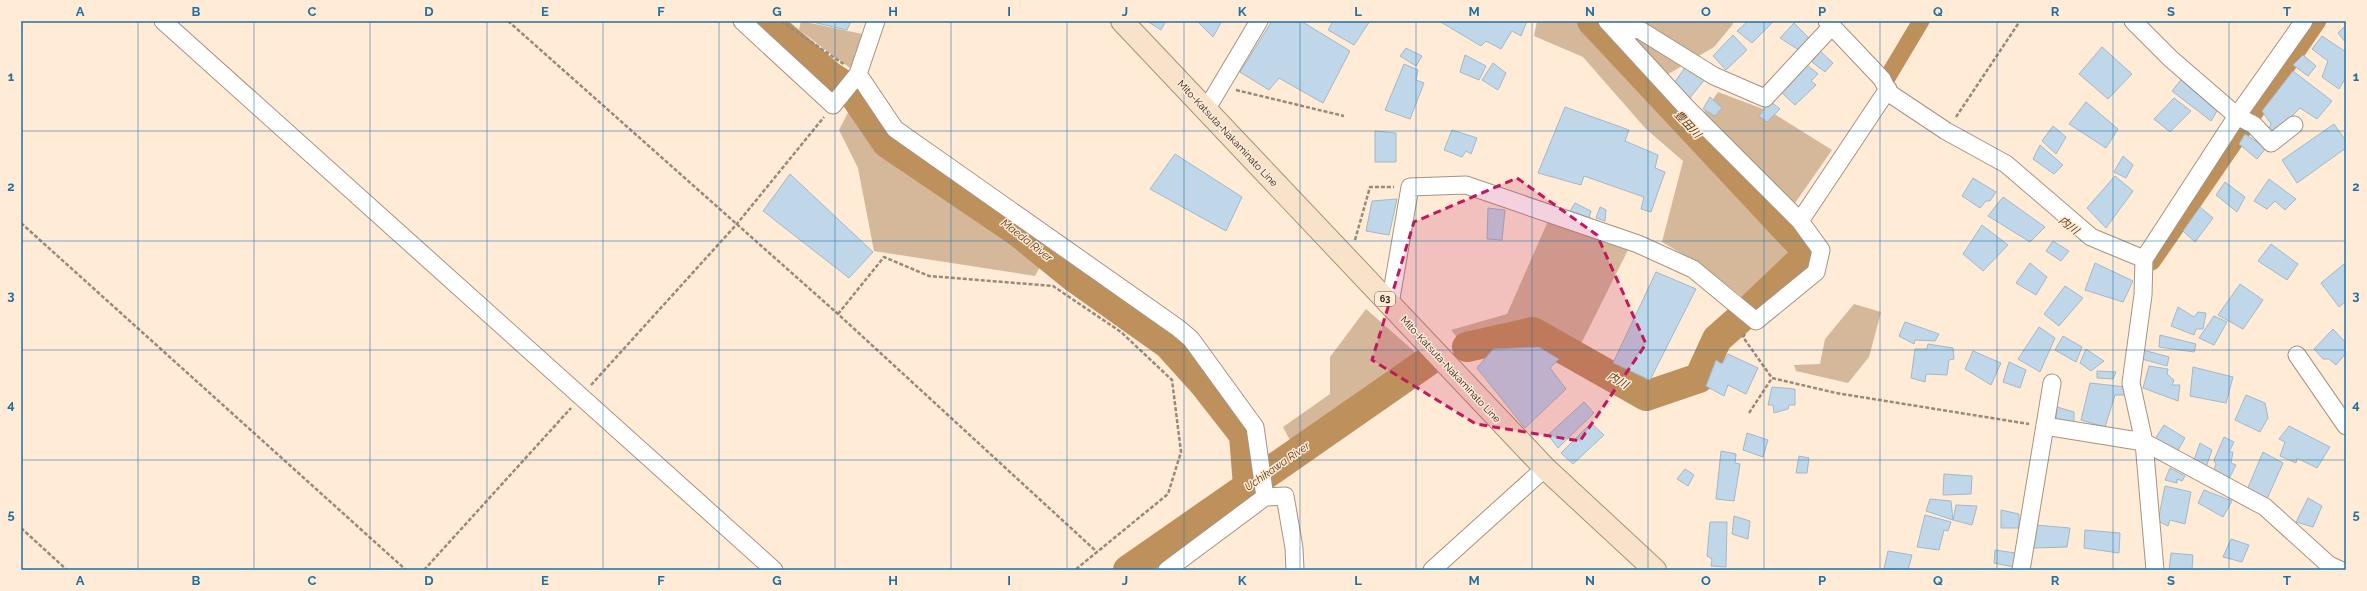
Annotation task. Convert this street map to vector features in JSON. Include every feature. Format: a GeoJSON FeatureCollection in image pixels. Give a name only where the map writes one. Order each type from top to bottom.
{"type":"FeatureCollection","features":[{"type":"Feature","properties":{"kind":"main road","name":"Mito-Katsuta-Nakaminato Line"},"geometry":{"type":"LineString","coordinates":[[1122,21],[1545,468],[1655,570]]}},
{"type":"Feature","properties":{"kind":"street"},"geometry":{"type":"LineString","coordinates":[[163,21],[774,570]]}},
{"type":"Feature","properties":{"kind":"street"},"geometry":{"type":"LineString","coordinates":[[742,21],[833,106],[858,74],[870,34],[876,21]]}},
{"type":"Feature","properties":{"kind":"street"},"geometry":{"type":"LineString","coordinates":[[1206,110],[1259,21]]}},
{"type":"Feature","properties":{"kind":"street"},"geometry":{"type":"LineString","coordinates":[[2133,21],[2157,46],[2237,116],[2254,125],[2271,143],[2294,125]]}},
{"type":"Feature","properties":{"kind":"street"},"geometry":{"type":"LineString","coordinates":[[2156,570],[2144,442],[2131,383],[2143,295],[2144,259],[2237,116],[2304,21]]}},
{"type":"Feature","properties":{"kind":"street"},"geometry":{"type":"LineString","coordinates":[[1610,25],[1640,30],[1714,76],[1765,98],[1830,24],[1882,79],[1890,93],[1946,131],[2006,164],[2091,237],[2144,259]]}},
{"type":"Feature","properties":{"kind":"street"},"geometry":{"type":"LineString","coordinates":[[1390,304],[1410,187],[1466,185],[1638,244],[1693,269],[1756,321],[1816,272],[1821,250],[1800,221],[1686,107],[1610,25]]}},
{"type":"Feature","properties":{"kind":"street"},"geometry":{"type":"LineString","coordinates":[[858,74],[895,129],[1178,328],[1191,339],[1255,427],[1264,492]]}},
{"type":"Feature","properties":{"kind":"street"},"geometry":{"type":"LineString","coordinates":[[1800,221],[1888,89]]}},
{"type":"Feature","properties":{"kind":"street"},"geometry":{"type":"LineString","coordinates":[[2298,355],[2346,426]]}},
{"type":"Feature","properties":{"kind":"street"},"geometry":{"type":"LineString","coordinates":[[2021,570],[2052,384]]}},
{"type":"Feature","properties":{"kind":"street"},"geometry":{"type":"LineString","coordinates":[[2045,426],[2144,442],[2265,507],[2329,565],[2340,570]]}},
{"type":"Feature","properties":{"kind":"street"},"geometry":{"type":"LineString","coordinates":[[1432,570],[1545,468]]}},
{"type":"Feature","properties":{"kind":"street"},"geometry":{"type":"LineString","coordinates":[[1167,570],[1264,492],[1285,496],[1294,548],[1295,570]]}},
{"type":"Feature","properties":{"kind":"path"},"geometry":{"type":"LineString","coordinates":[[508,21],[838,314],[1096,552]]}},
{"type":"Feature","properties":{"kind":"path"},"geometry":{"type":"LineString","coordinates":[[782,21],[858,74]]}},
{"type":"Feature","properties":{"kind":"path"},"geometry":{"type":"LineString","coordinates":[[1946,131],[2020,21]]}},
{"type":"Feature","properties":{"kind":"path"},"geometry":{"type":"LineString","coordinates":[[1220,86],[1344,116]]}},
{"type":"Feature","properties":{"kind":"path"},"geometry":{"type":"LineString","coordinates":[[736,224],[833,106]]}},
{"type":"Feature","properties":{"kind":"path"},"geometry":{"type":"LineString","coordinates":[[1349,261],[1370,187],[1410,187]]}},
{"type":"Feature","properties":{"kind":"path"},"geometry":{"type":"LineString","coordinates":[[21,223],[406,570]]}},
{"type":"Feature","properties":{"kind":"path"},"geometry":{"type":"LineString","coordinates":[[838,314],[884,257],[929,276],[1053,286],[1121,332],[1172,380],[1181,452],[1168,494],[1075,570]]}},
{"type":"Feature","properties":{"kind":"path"},"geometry":{"type":"LineString","coordinates":[[1756,321],[1743,337],[1772,378],[1836,393],[2045,426]]}},
{"type":"Feature","properties":{"kind":"path"},"geometry":{"type":"LineString","coordinates":[[1749,413],[1772,378]]}},
{"type":"Feature","properties":{"kind":"path"},"geometry":{"type":"LineString","coordinates":[[21,528],[67,570]]}},
{"type":"Feature","properties":{"kind":"highlighted area"},"geometry":{"type":"Polygon","coordinates":[[[1517,178],[1597,235],[1646,344],[1580,441],[1476,424],[1372,360],[1414,222],[1517,178]]]}},
{"type":"Feature","properties":{"kind":"shaded area"},"geometry":{"type":"Polygon","coordinates":[[[801,21],[867,35],[858,74],[799,30],[801,21]]]}},
{"type":"Feature","properties":{"kind":"shaded area"},"geometry":{"type":"Polygon","coordinates":[[[1537,21],[1584,21],[1796,252],[1745,299],[1703,266],[1662,242],[1683,161],[1646,129],[1583,57],[1534,36],[1537,21]]]}},
{"type":"Feature","properties":{"kind":"shaded area"},"geometry":{"type":"Polygon","coordinates":[[[1614,21],[1733,21],[1733,24],[1714,47],[1665,76],[1614,21]]]}},
{"type":"Feature","properties":{"kind":"shaded area"},"geometry":{"type":"Polygon","coordinates":[[[1718,92],[1771,112],[1832,150],[1795,203],[1703,114],[1718,92]]]}},
{"type":"Feature","properties":{"kind":"shaded area"},"geometry":{"type":"Polygon","coordinates":[[[855,99],[882,148],[1043,261],[1035,276],[874,251],[858,168],[839,130],[855,99]]]}},
{"type":"Feature","properties":{"kind":"shaded area"},"geometry":{"type":"Polygon","coordinates":[[[1548,221],[1629,248],[1579,348],[1532,327],[1461,342],[1451,330],[1507,314],[1548,221]]]}},
{"type":"Feature","properties":{"kind":"shaded area"},"geometry":{"type":"Polygon","coordinates":[[[1854,304],[1881,312],[1869,357],[1848,383],[1796,371],[1794,365],[1820,364],[1825,339],[1854,304]]]}},
{"type":"Feature","properties":{"kind":"shaded area"},"geometry":{"type":"Polygon","coordinates":[[[1366,309],[1423,359],[1292,444],[1283,427],[1330,394],[1330,357],[1366,309]]]}},
{"type":"Feature","properties":{"kind":"building"},"geometry":{"type":"Polygon","coordinates":[[[808,21],[851,21],[847,30],[808,21]]]}},
{"type":"Feature","properties":{"kind":"building"},"geometry":{"type":"Polygon","coordinates":[[[1147,21],[1166,21],[1161,30],[1147,21]]]}},
{"type":"Feature","properties":{"kind":"building"},"geometry":{"type":"Polygon","coordinates":[[[1197,21],[1222,21],[1213,37],[1197,21]]]}},
{"type":"Feature","properties":{"kind":"building"},"geometry":{"type":"Polygon","coordinates":[[[1272,21],[1301,21],[1350,51],[1323,103],[1279,78],[1269,90],[1240,72],[1272,21]]]}},
{"type":"Feature","properties":{"kind":"building"},"geometry":{"type":"Polygon","coordinates":[[[1333,21],[1370,21],[1354,45],[1328,30],[1333,21]]]}},
{"type":"Feature","properties":{"kind":"building"},"geometry":{"type":"Polygon","coordinates":[[[1439,21],[1527,21],[1521,36],[1512,31],[1501,49],[1486,41],[1481,46],[1439,21]]]}},
{"type":"Feature","properties":{"kind":"building"},"geometry":{"type":"Polygon","coordinates":[[[1748,21],[1774,21],[1752,43],[1737,31],[1748,21]]]}},
{"type":"Feature","properties":{"kind":"building"},"geometry":{"type":"Polygon","coordinates":[[[1794,23],[1811,40],[1802,52],[1780,38],[1794,23]]]}},
{"type":"Feature","properties":{"kind":"building"},"geometry":{"type":"Polygon","coordinates":[[[2346,25],[2346,43],[2338,33],[2346,25]]]}},
{"type":"Feature","properties":{"kind":"building"},"geometry":{"type":"Polygon","coordinates":[[[1733,35],[1747,50],[1726,70],[1713,56],[1733,35]]]}},
{"type":"Feature","properties":{"kind":"building"},"geometry":{"type":"Polygon","coordinates":[[[2322,36],[2346,52],[2346,77],[2339,89],[2322,77],[2328,61],[2312,49],[2322,36]]]}},
{"type":"Feature","properties":{"kind":"building"},"geometry":{"type":"Polygon","coordinates":[[[2102,47],[2132,74],[2108,99],[2079,74],[2102,47]]]}},
{"type":"Feature","properties":{"kind":"building"},"geometry":{"type":"Polygon","coordinates":[[[1406,48],[1422,56],[1416,66],[1400,56],[1406,48]]]}},
{"type":"Feature","properties":{"kind":"building"},"geometry":{"type":"Polygon","coordinates":[[[1820,51],[1833,63],[1825,72],[1812,62],[1820,51]]]}},
{"type":"Feature","properties":{"kind":"building"},"geometry":{"type":"Polygon","coordinates":[[[1465,55],[1486,66],[1479,80],[1460,72],[1465,55]]]}},
{"type":"Feature","properties":{"kind":"building"},"geometry":{"type":"Polygon","coordinates":[[[2303,55],[2316,66],[2308,76],[2293,65],[2303,55]]]}},
{"type":"Feature","properties":{"kind":"building"},"geometry":{"type":"Polygon","coordinates":[[[1493,63],[1506,73],[1498,90],[1482,80],[1493,63]]]}},
{"type":"Feature","properties":{"kind":"building"},"geometry":{"type":"Polygon","coordinates":[[[1404,64],[1418,70],[1416,80],[1424,83],[1410,119],[1385,110],[1404,64]]]}},
{"type":"Feature","properties":{"kind":"building"},"geometry":{"type":"Polygon","coordinates":[[[1807,65],[1818,74],[1811,81],[1816,85],[1795,105],[1782,93],[1807,65]]]}},
{"type":"Feature","properties":{"kind":"building"},"geometry":{"type":"Polygon","coordinates":[[[1686,66],[1705,79],[1689,99],[1670,89],[1686,66]]]}},
{"type":"Feature","properties":{"kind":"building"},"geometry":{"type":"Polygon","coordinates":[[[2293,71],[2332,101],[2317,119],[2300,108],[2275,133],[2269,129],[2271,124],[2262,111],[2293,71]]]}},
{"type":"Feature","properties":{"kind":"building"},"geometry":{"type":"Polygon","coordinates":[[[2181,80],[2217,111],[2211,121],[2172,91],[2181,80]]]}},
{"type":"Feature","properties":{"kind":"building"},"geometry":{"type":"Polygon","coordinates":[[[1710,97],[1722,108],[1715,116],[1703,109],[1710,97]]]}},
{"type":"Feature","properties":{"kind":"building"},"geometry":{"type":"Polygon","coordinates":[[[2174,98],[2191,111],[2170,132],[2154,119],[2174,98]]]}},
{"type":"Feature","properties":{"kind":"building"},"geometry":{"type":"Polygon","coordinates":[[[1770,101],[1780,109],[1767,122],[1759,116],[1770,101]]]}},
{"type":"Feature","properties":{"kind":"building"},"geometry":{"type":"Polygon","coordinates":[[[2086,102],[2118,129],[2106,148],[2069,124],[2086,102]]]}},
{"type":"Feature","properties":{"kind":"building"},"geometry":{"type":"Polygon","coordinates":[[[1565,107],[1629,130],[1625,141],[1658,155],[1655,168],[1665,172],[1651,212],[1641,209],[1644,197],[1584,176],[1581,185],[1538,173],[1565,107]]]}},
{"type":"Feature","properties":{"kind":"building"},"geometry":{"type":"Polygon","coordinates":[[[2334,124],[2346,141],[2346,148],[2297,183],[2282,160],[2334,124]]]}},
{"type":"Feature","properties":{"kind":"building"},"geometry":{"type":"Polygon","coordinates":[[[2053,126],[2066,137],[2056,154],[2042,141],[2053,126]]]}},
{"type":"Feature","properties":{"kind":"building"},"geometry":{"type":"Polygon","coordinates":[[[1452,130],[1477,138],[1471,154],[1466,151],[1462,157],[1444,150],[1452,130]]]}},
{"type":"Feature","properties":{"kind":"building"},"geometry":{"type":"Polygon","coordinates":[[[1375,131],[1396,133],[1396,162],[1375,162],[1375,131]]]}},
{"type":"Feature","properties":{"kind":"building"},"geometry":{"type":"Polygon","coordinates":[[[2245,134],[2266,148],[2257,159],[2239,144],[2245,134]]]}},
{"type":"Feature","properties":{"kind":"building"},"geometry":{"type":"Polygon","coordinates":[[[2040,145],[2063,165],[2054,174],[2033,159],[2040,145]]]}},
{"type":"Feature","properties":{"kind":"building"},"geometry":{"type":"Polygon","coordinates":[[[1175,154],[1242,197],[1226,231],[1150,189],[1175,154]]]}},
{"type":"Feature","properties":{"kind":"building"},"geometry":{"type":"Polygon","coordinates":[[[2123,156],[2133,165],[2126,178],[2114,172],[2123,156]]]}},
{"type":"Feature","properties":{"kind":"building"},"geometry":{"type":"Polygon","coordinates":[[[790,174],[873,252],[849,278],[763,211],[790,174]]]}},
{"type":"Feature","properties":{"kind":"building"},"geometry":{"type":"Polygon","coordinates":[[[2115,176],[2133,191],[2106,228],[2087,208],[2115,176]]]}},
{"type":"Feature","properties":{"kind":"building"},"geometry":{"type":"Polygon","coordinates":[[[1973,178],[1996,192],[1990,201],[1986,201],[1980,208],[1962,196],[1973,178]]]}},
{"type":"Feature","properties":{"kind":"building"},"geometry":{"type":"Polygon","coordinates":[[[2269,179],[2296,199],[2285,210],[2275,201],[2267,209],[2254,201],[2269,179]]]}},
{"type":"Feature","properties":{"kind":"building"},"geometry":{"type":"Polygon","coordinates":[[[2225,182],[2245,197],[2237,212],[2216,195],[2225,182]]]}},
{"type":"Feature","properties":{"kind":"building"},"geometry":{"type":"Polygon","coordinates":[[[2003,197],[2045,227],[2030,242],[1988,216],[2003,197]]]}},
{"type":"Feature","properties":{"kind":"building"},"geometry":{"type":"Polygon","coordinates":[[[1397,199],[1389,235],[1366,231],[1372,201],[1397,199]]]}},
{"type":"Feature","properties":{"kind":"building"},"geometry":{"type":"Polygon","coordinates":[[[1575,203],[1591,211],[1589,218],[1570,211],[1575,203]]]}},
{"type":"Feature","properties":{"kind":"building"},"geometry":{"type":"Polygon","coordinates":[[[1600,207],[1606,210],[1605,221],[1596,218],[1600,207]]]}},
{"type":"Feature","properties":{"kind":"building"},"geometry":{"type":"Polygon","coordinates":[[[2200,207],[2213,218],[2195,242],[2183,231],[2200,207]]]}},
{"type":"Feature","properties":{"kind":"building"},"geometry":{"type":"Polygon","coordinates":[[[1488,208],[1505,210],[1502,240],[1487,239],[1488,208]]]}},
{"type":"Feature","properties":{"kind":"building"},"geometry":{"type":"Polygon","coordinates":[[[1982,225],[2008,245],[1983,271],[1963,254],[1982,225]]]}},
{"type":"Feature","properties":{"kind":"building"},"geometry":{"type":"Polygon","coordinates":[[[2053,241],[2069,251],[2061,261],[2046,251],[2053,241]]]}},
{"type":"Feature","properties":{"kind":"building"},"geometry":{"type":"Polygon","coordinates":[[[2271,244],[2298,264],[2287,280],[2258,261],[2271,244]]]}},
{"type":"Feature","properties":{"kind":"building"},"geometry":{"type":"Polygon","coordinates":[[[2030,263],[2047,277],[2036,295],[2016,283],[2030,263]]]}},
{"type":"Feature","properties":{"kind":"building"},"geometry":{"type":"Polygon","coordinates":[[[2095,263],[2133,281],[2123,302],[2085,290],[2095,263]]]}},
{"type":"Feature","properties":{"kind":"building"},"geometry":{"type":"Polygon","coordinates":[[[2344,264],[2346,267],[2346,301],[2339,307],[2321,283],[2344,264]]]}},
{"type":"Feature","properties":{"kind":"building"},"geometry":{"type":"Polygon","coordinates":[[[1656,272],[1696,289],[1650,380],[1613,363],[1656,272]]]}},
{"type":"Feature","properties":{"kind":"building"},"geometry":{"type":"Polygon","coordinates":[[[2240,284],[2263,300],[2243,329],[2218,315],[2240,284]]]}},
{"type":"Feature","properties":{"kind":"building"},"geometry":{"type":"Polygon","coordinates":[[[2065,286],[2083,298],[2059,326],[2044,314],[2065,286]]]}},
{"type":"Feature","properties":{"kind":"building"},"geometry":{"type":"Polygon","coordinates":[[[2178,307],[2194,317],[2198,312],[2206,313],[2203,329],[2196,329],[2194,335],[2171,326],[2178,307]]]}},
{"type":"Feature","properties":{"kind":"building"},"geometry":{"type":"Polygon","coordinates":[[[2214,316],[2227,322],[2214,345],[2199,338],[2214,316]]]}},
{"type":"Feature","properties":{"kind":"building"},"geometry":{"type":"Polygon","coordinates":[[[1905,322],[1939,334],[1935,341],[1915,340],[1914,344],[1899,336],[1905,322]]]}},
{"type":"Feature","properties":{"kind":"building"},"geometry":{"type":"Polygon","coordinates":[[[2039,327],[2055,338],[2040,372],[2018,359],[2039,327]]]}},
{"type":"Feature","properties":{"kind":"building"},"geometry":{"type":"Polygon","coordinates":[[[2333,329],[2346,343],[2346,353],[2336,365],[2329,359],[2323,359],[2314,349],[2333,329]]]}},
{"type":"Feature","properties":{"kind":"building"},"geometry":{"type":"Polygon","coordinates":[[[2160,335],[2196,344],[2194,352],[2159,347],[2160,335]]]}},
{"type":"Feature","properties":{"kind":"building"},"geometry":{"type":"Polygon","coordinates":[[[2063,336],[2082,347],[2076,362],[2055,350],[2063,336]]]}},
{"type":"Feature","properties":{"kind":"building"},"geometry":{"type":"Polygon","coordinates":[[[1928,344],[1953,348],[1954,359],[1949,360],[1947,375],[1926,374],[1925,382],[1911,378],[1915,349],[1927,349],[1928,344]]]}},
{"type":"Feature","properties":{"kind":"building"},"geometry":{"type":"Polygon","coordinates":[[[1539,347],[1559,359],[1550,368],[1566,389],[1525,428],[1477,368],[1493,349],[1539,347]]]}},
{"type":"Feature","properties":{"kind":"building"},"geometry":{"type":"Polygon","coordinates":[[[2086,349],[2104,361],[2091,371],[2080,363],[2086,349]]]}},
{"type":"Feature","properties":{"kind":"building"},"geometry":{"type":"Polygon","coordinates":[[[2143,350],[2169,357],[2167,366],[2142,359],[2143,350]]]}},
{"type":"Feature","properties":{"kind":"building"},"geometry":{"type":"Polygon","coordinates":[[[1973,351],[2001,363],[1991,385],[1965,369],[1973,351]]]}},
{"type":"Feature","properties":{"kind":"building"},"geometry":{"type":"Polygon","coordinates":[[[1728,354],[1758,368],[1746,394],[1728,385],[1724,396],[1706,386],[1716,360],[1722,364],[1728,354]]]}},
{"type":"Feature","properties":{"kind":"building"},"geometry":{"type":"Polygon","coordinates":[[[2009,362],[2026,370],[2020,388],[2003,382],[2009,362]]]}},
{"type":"Feature","properties":{"kind":"building"},"geometry":{"type":"Polygon","coordinates":[[[2149,366],[2168,369],[2167,374],[2174,380],[2172,385],[2180,385],[2178,401],[2143,388],[2149,366]]]}},
{"type":"Feature","properties":{"kind":"building"},"geometry":{"type":"Polygon","coordinates":[[[2193,367],[2233,377],[2226,403],[2190,396],[2193,367]]]}},
{"type":"Feature","properties":{"kind":"building"},"geometry":{"type":"Polygon","coordinates":[[[2097,371],[2116,372],[2113,379],[2097,378],[2097,371]]]}},
{"type":"Feature","properties":{"kind":"building"},"geometry":{"type":"Polygon","coordinates":[[[2090,383],[2126,387],[2124,395],[2115,395],[2105,427],[2081,420],[2090,383]]]}},
{"type":"Feature","properties":{"kind":"building"},"geometry":{"type":"Polygon","coordinates":[[[1772,387],[1795,389],[1795,405],[1789,405],[1788,409],[1774,413],[1773,405],[1768,405],[1772,387]]]}},
{"type":"Feature","properties":{"kind":"building"},"geometry":{"type":"Polygon","coordinates":[[[2246,395],[2265,403],[2268,418],[2260,432],[2235,420],[2246,395]]]}},
{"type":"Feature","properties":{"kind":"building"},"geometry":{"type":"Polygon","coordinates":[[[1584,402],[1594,413],[1558,448],[1548,435],[1584,402]]]}},
{"type":"Feature","properties":{"kind":"building"},"geometry":{"type":"Polygon","coordinates":[[[2057,407],[2074,412],[2074,424],[2056,422],[2057,407]]]}},
{"type":"Feature","properties":{"kind":"building"},"geometry":{"type":"Polygon","coordinates":[[[1591,423],[1604,435],[1573,464],[1561,453],[1591,423]]]}},
{"type":"Feature","properties":{"kind":"building"},"geometry":{"type":"Polygon","coordinates":[[[2164,425],[2185,438],[2177,452],[2155,439],[2164,425]]]}},
{"type":"Feature","properties":{"kind":"building"},"geometry":{"type":"Polygon","coordinates":[[[2289,426],[2330,447],[2317,468],[2297,458],[2296,463],[2280,456],[2285,442],[2279,439],[2289,426]]]}},
{"type":"Feature","properties":{"kind":"building"},"geometry":{"type":"Polygon","coordinates":[[[1747,433],[1768,440],[1763,457],[1743,450],[1747,433]]]}},
{"type":"Feature","properties":{"kind":"building"},"geometry":{"type":"Polygon","coordinates":[[[2224,437],[2234,442],[2229,452],[2233,452],[2231,463],[2236,465],[2229,479],[2213,474],[2216,464],[2214,460],[2224,437]]]}},
{"type":"Feature","properties":{"kind":"building"},"geometry":{"type":"Polygon","coordinates":[[[2200,443],[2212,450],[2205,470],[2193,463],[2200,443]]]}},
{"type":"Feature","properties":{"kind":"building"},"geometry":{"type":"Polygon","coordinates":[[[1721,451],[1736,454],[1735,463],[1740,464],[1734,501],[1716,499],[1721,451]]]}},
{"type":"Feature","properties":{"kind":"building"},"geometry":{"type":"Polygon","coordinates":[[[2263,452],[2283,463],[2267,499],[2247,490],[2263,452]]]}},
{"type":"Feature","properties":{"kind":"building"},"geometry":{"type":"Polygon","coordinates":[[[1799,456],[1809,458],[1807,473],[1796,473],[1799,456]]]}},
{"type":"Feature","properties":{"kind":"building"},"geometry":{"type":"Polygon","coordinates":[[[2170,468],[2185,476],[2182,481],[2177,479],[2177,483],[2165,480],[2170,468]]]}},
{"type":"Feature","properties":{"kind":"building"},"geometry":{"type":"Polygon","coordinates":[[[1685,469],[1694,475],[1688,486],[1677,479],[1685,469]]]}},
{"type":"Feature","properties":{"kind":"building"},"geometry":{"type":"Polygon","coordinates":[[[1944,474],[1972,476],[1971,494],[1943,495],[1944,474]]]}},
{"type":"Feature","properties":{"kind":"building"},"geometry":{"type":"Polygon","coordinates":[[[2165,486],[2191,492],[2185,524],[2170,520],[2168,526],[2158,521],[2165,486]]]}},
{"type":"Feature","properties":{"kind":"building"},"geometry":{"type":"Polygon","coordinates":[[[2204,490],[2232,501],[2223,517],[2198,503],[2204,490]]]}},
{"type":"Feature","properties":{"kind":"building"},"geometry":{"type":"Polygon","coordinates":[[[2308,498],[2322,506],[2313,527],[2296,522],[2308,498]]]}},
{"type":"Feature","properties":{"kind":"building"},"geometry":{"type":"Polygon","coordinates":[[[1930,499],[1951,501],[1953,520],[1926,511],[1930,499]]]}},
{"type":"Feature","properties":{"kind":"building"},"geometry":{"type":"Polygon","coordinates":[[[1956,505],[1977,506],[1972,525],[1953,520],[1956,505]]]}},
{"type":"Feature","properties":{"kind":"building"},"geometry":{"type":"Polygon","coordinates":[[[2001,510],[2019,514],[2019,528],[2001,528],[2001,510]]]}},
{"type":"Feature","properties":{"kind":"building"},"geometry":{"type":"Polygon","coordinates":[[[1925,515],[1951,522],[1948,531],[1944,530],[1939,550],[1917,547],[1925,515]]]}},
{"type":"Feature","properties":{"kind":"building"},"geometry":{"type":"Polygon","coordinates":[[[1734,516],[1750,521],[1748,539],[1732,534],[1734,516]]]}},
{"type":"Feature","properties":{"kind":"building"},"geometry":{"type":"Polygon","coordinates":[[[1710,522],[1727,522],[1726,567],[1711,566],[1712,559],[1707,556],[1710,522]]]}},
{"type":"Feature","properties":{"kind":"building"},"geometry":{"type":"Polygon","coordinates":[[[2035,525],[2070,528],[2067,547],[2034,548],[2035,525]]]}},
{"type":"Feature","properties":{"kind":"building"},"geometry":{"type":"Polygon","coordinates":[[[2085,530],[2120,533],[2119,553],[2084,548],[2085,530]]]}},
{"type":"Feature","properties":{"kind":"building"},"geometry":{"type":"Polygon","coordinates":[[[2231,539],[2249,545],[2242,562],[2223,557],[2231,539]]]}},
{"type":"Feature","properties":{"kind":"building"},"geometry":{"type":"Polygon","coordinates":[[[1995,550],[2015,553],[2014,567],[1994,563],[1995,550]]]}},
{"type":"Feature","properties":{"kind":"building"},"geometry":{"type":"Polygon","coordinates":[[[1888,551],[1912,555],[1908,570],[1884,569],[1888,551]]]}},
{"type":"Feature","properties":{"kind":"building"},"geometry":{"type":"Polygon","coordinates":[[[2171,553],[2193,555],[2192,570],[2169,570],[2171,553]]]}},
{"type":"Feature","properties":{"kind":"waterway","name":"Maeda River"},"geometry":{"type":"LineString","coordinates":[[765,21],[830,76],[850,89],[887,143],[1017,231],[1075,278],[1168,344],[1205,385],[1244,435],[1248,486]]}},
{"type":"Feature","properties":{"kind":"waterway","name":"豊田川"},"geometry":{"type":"LineString","coordinates":[[1592,21],[1809,253],[1748,311]]}},
{"type":"Feature","properties":{"kind":"waterway"},"geometry":{"type":"LineString","coordinates":[[1887,78],[1921,21]]}},
{"type":"Feature","properties":{"kind":"waterway"},"geometry":{"type":"LineString","coordinates":[[2152,262],[2318,21]]}},
{"type":"Feature","properties":{"kind":"waterway"},"geometry":{"type":"LineString","coordinates":[[1788,230],[1794,220]]}},
{"type":"Feature","properties":{"kind":"waterway","name":"内川"},"geometry":{"type":"LineString","coordinates":[[1467,347],[1533,332],[1646,396],[1699,378],[1717,339],[1743,316]]}},
{"type":"Feature","properties":{"kind":"waterway","name":"Uchikawa River"},"geometry":{"type":"LineString","coordinates":[[1128,570],[1427,362]]}}]}
